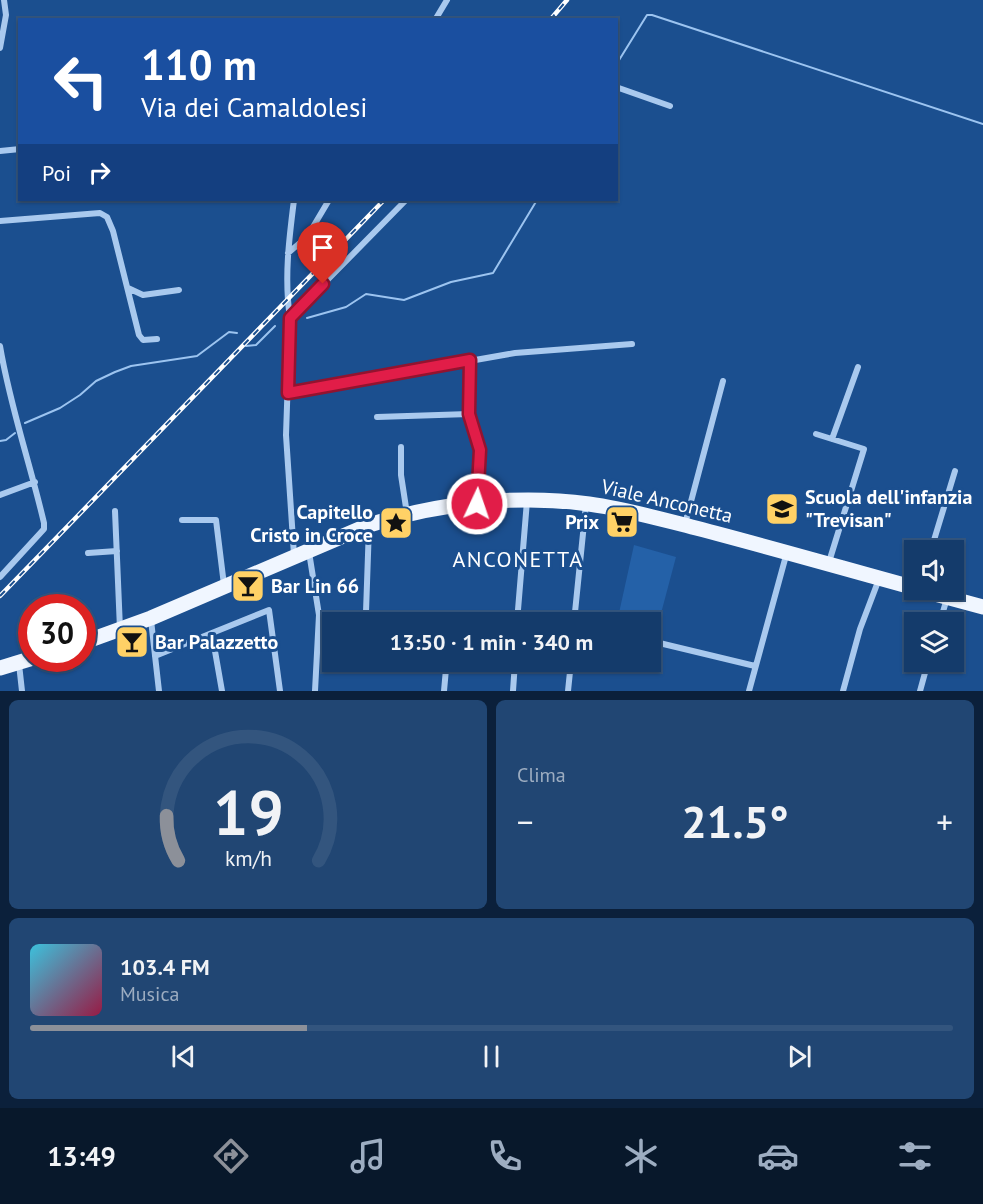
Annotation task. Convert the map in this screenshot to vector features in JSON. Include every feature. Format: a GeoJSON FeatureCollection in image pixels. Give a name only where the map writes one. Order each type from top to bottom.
{"type":"FeatureCollection","features":[{"type":"Feature","properties":{"kind":"main road","name":"Viale Anconetta"},"geometry":{"type":"LineString","coordinates":[[96,638],[151,618],[369,525],[406,514],[477,504],[527,501],[586,504],[626,510],[787,551],[904,585]]}},
{"type":"Feature","properties":{"kind":"main road"},"geometry":{"type":"LineString","coordinates":[[958,600],[983,607]]}},
{"type":"Feature","properties":{"kind":"main road"},"geometry":{"type":"LineString","coordinates":[[0,668],[18,663]]}},
{"type":"Feature","properties":{"kind":"street"},"geometry":{"type":"LineString","coordinates":[[0,48],[6,15],[4,0]]}},
{"type":"Feature","properties":{"kind":"street"},"geometry":{"type":"LineString","coordinates":[[436,18],[447,0]]}},
{"type":"Feature","properties":{"kind":"street"},"geometry":{"type":"LineString","coordinates":[[618,88],[670,106]]}},
{"type":"Feature","properties":{"kind":"street"},"geometry":{"type":"LineString","coordinates":[[0,151],[18,149]]}},
{"type":"Feature","properties":{"kind":"street"},"geometry":{"type":"LineString","coordinates":[[294,201],[288,253],[287,300],[290,318],[286,435],[301,553],[319,615],[315,691]]}},
{"type":"Feature","properties":{"kind":"street"},"geometry":{"type":"LineString","coordinates":[[288,253],[306,237],[327,201]]}},
{"type":"Feature","properties":{"kind":"street"},"geometry":{"type":"LineString","coordinates":[[290,318],[405,201]]}},
{"type":"Feature","properties":{"kind":"street"},"geometry":{"type":"LineString","coordinates":[[0,221],[100,213],[107,217],[128,288],[139,336],[143,340],[157,339]]}},
{"type":"Feature","properties":{"kind":"street"},"geometry":{"type":"LineString","coordinates":[[128,288],[143,295],[179,290]]}},
{"type":"Feature","properties":{"kind":"street"},"geometry":{"type":"LineString","coordinates":[[288,393],[514,353],[632,344]]}},
{"type":"Feature","properties":{"kind":"street"},"geometry":{"type":"LineString","coordinates":[[0,346],[3,386],[35,482],[44,523],[44,529],[0,577]]}},
{"type":"Feature","properties":{"kind":"street"},"geometry":{"type":"LineString","coordinates":[[470,360],[469,414],[480,450],[477,504]]}},
{"type":"Feature","properties":{"kind":"street"},"geometry":{"type":"LineString","coordinates":[[832,439],[858,367]]}},
{"type":"Feature","properties":{"kind":"street"},"geometry":{"type":"LineString","coordinates":[[685,525],[723,381]]}},
{"type":"Feature","properties":{"kind":"street"},"geometry":{"type":"LineString","coordinates":[[377,417],[469,414]]}},
{"type":"Feature","properties":{"kind":"street"},"geometry":{"type":"LineString","coordinates":[[816,434],[864,449],[828,563]]}},
{"type":"Feature","properties":{"kind":"street"},"geometry":{"type":"LineString","coordinates":[[401,447],[401,475],[406,514]]}},
{"type":"Feature","properties":{"kind":"street"},"geometry":{"type":"LineString","coordinates":[[934,540],[955,471]]}},
{"type":"Feature","properties":{"kind":"street"},"geometry":{"type":"LineString","coordinates":[[0,495],[35,482]]}},
{"type":"Feature","properties":{"kind":"street"},"geometry":{"type":"LineString","coordinates":[[518,612],[527,501]]}},
{"type":"Feature","properties":{"kind":"street"},"geometry":{"type":"LineString","coordinates":[[575,612],[586,504]]}},
{"type":"Feature","properties":{"kind":"street"},"geometry":{"type":"LineString","coordinates":[[115,511],[120,630]]}},
{"type":"Feature","properties":{"kind":"street"},"geometry":{"type":"LineString","coordinates":[[182,520],[216,520],[224,586]]}},
{"type":"Feature","properties":{"kind":"street"},"geometry":{"type":"LineString","coordinates":[[366,612],[369,525]]}},
{"type":"Feature","properties":{"kind":"street"},"geometry":{"type":"LineString","coordinates":[[88,553],[117,551]]}},
{"type":"Feature","properties":{"kind":"street"},"geometry":{"type":"LineString","coordinates":[[749,691],[787,551]]}},
{"type":"Feature","properties":{"kind":"street"},"geometry":{"type":"LineString","coordinates":[[843,691],[860,629],[879,579]]}},
{"type":"Feature","properties":{"kind":"street"},"geometry":{"type":"LineString","coordinates":[[155,656],[269,610],[280,691]]}},
{"type":"Feature","properties":{"kind":"street"},"geometry":{"type":"LineString","coordinates":[[151,618],[159,691]]}},
{"type":"Feature","properties":{"kind":"street"},"geometry":{"type":"LineString","coordinates":[[212,634],[222,691]]}},
{"type":"Feature","properties":{"kind":"street"},"geometry":{"type":"LineString","coordinates":[[661,643],[755,666]]}},
{"type":"Feature","properties":{"kind":"street"},"geometry":{"type":"LineString","coordinates":[[22,691],[25,672]]}},
{"type":"Feature","properties":{"kind":"street"},"geometry":{"type":"LineString","coordinates":[[444,691],[446,672]]}},
{"type":"Feature","properties":{"kind":"street"},"geometry":{"type":"LineString","coordinates":[[513,691],[514,672]]}},
{"type":"Feature","properties":{"kind":"street"},"geometry":{"type":"LineString","coordinates":[[568,691],[570,672]]}},
{"type":"Feature","properties":{"kind":"street"},"geometry":{"type":"LineString","coordinates":[[920,691],[925,672]]}},
{"type":"Feature","properties":{"kind":"shaded area"},"geometry":{"type":"Polygon","coordinates":[[[634,545],[676,557],[661,613],[619,612],[634,545]]]}},
{"type":"Feature","properties":{"kind":"waterway"},"geometry":{"type":"LineString","coordinates":[[618,62],[647,15],[652,15],[983,124]]}},
{"type":"Feature","properties":{"kind":"waterway"},"geometry":{"type":"LineString","coordinates":[[307,318],[346,307],[366,294],[404,300],[451,282],[493,273],[536,201]]}},
{"type":"Feature","properties":{"kind":"waterway"},"geometry":{"type":"LineString","coordinates":[[246,346],[256,345],[275,326]]}},
{"type":"Feature","properties":{"kind":"waterway"},"geometry":{"type":"LineString","coordinates":[[25,423],[60,408],[96,381],[115,372],[131,366],[197,356],[229,332],[237,333]]}},
{"type":"Feature","properties":{"kind":"waterway"},"geometry":{"type":"LineString","coordinates":[[0,441],[6,440],[15,433]]}},
{"type":"Feature","properties":{"kind":"railway"},"geometry":{"type":"LineString","coordinates":[[552,18],[567,0]]}},
{"type":"Feature","properties":{"kind":"railway"},"geometry":{"type":"LineString","coordinates":[[0,596],[383,201]]}},
{"type":"Feature","properties":{"kind":"place","name":"Scuola dell'infanzia \"Trevisan\""},"geometry":{"type":"Point","coordinates":[782,509]}},
{"type":"Feature","properties":{"kind":"place","name":"Prix"},"geometry":{"type":"Point","coordinates":[622,522]}},
{"type":"Feature","properties":{"kind":"place","name":"Capitello Cristo in Croce"},"geometry":{"type":"Point","coordinates":[396,523]}},
{"type":"Feature","properties":{"kind":"place","name":"Bar Lin 66"},"geometry":{"type":"Point","coordinates":[248,586]}},
{"type":"Feature","properties":{"kind":"place","name":"Bar Palazzetto"},"geometry":{"type":"Point","coordinates":[132,642]}},
{"type":"Feature","properties":{"kind":"district","name":"ANCONETTA"},"geometry":{"type":"Point","coordinates":[518,559]}},
{"type":"Feature","properties":{"kind":"route"},"geometry":{"type":"LineString","coordinates":[[323,284],[290,318],[288,393],[470,360],[469,414],[480,450],[477,504]]}}]}
